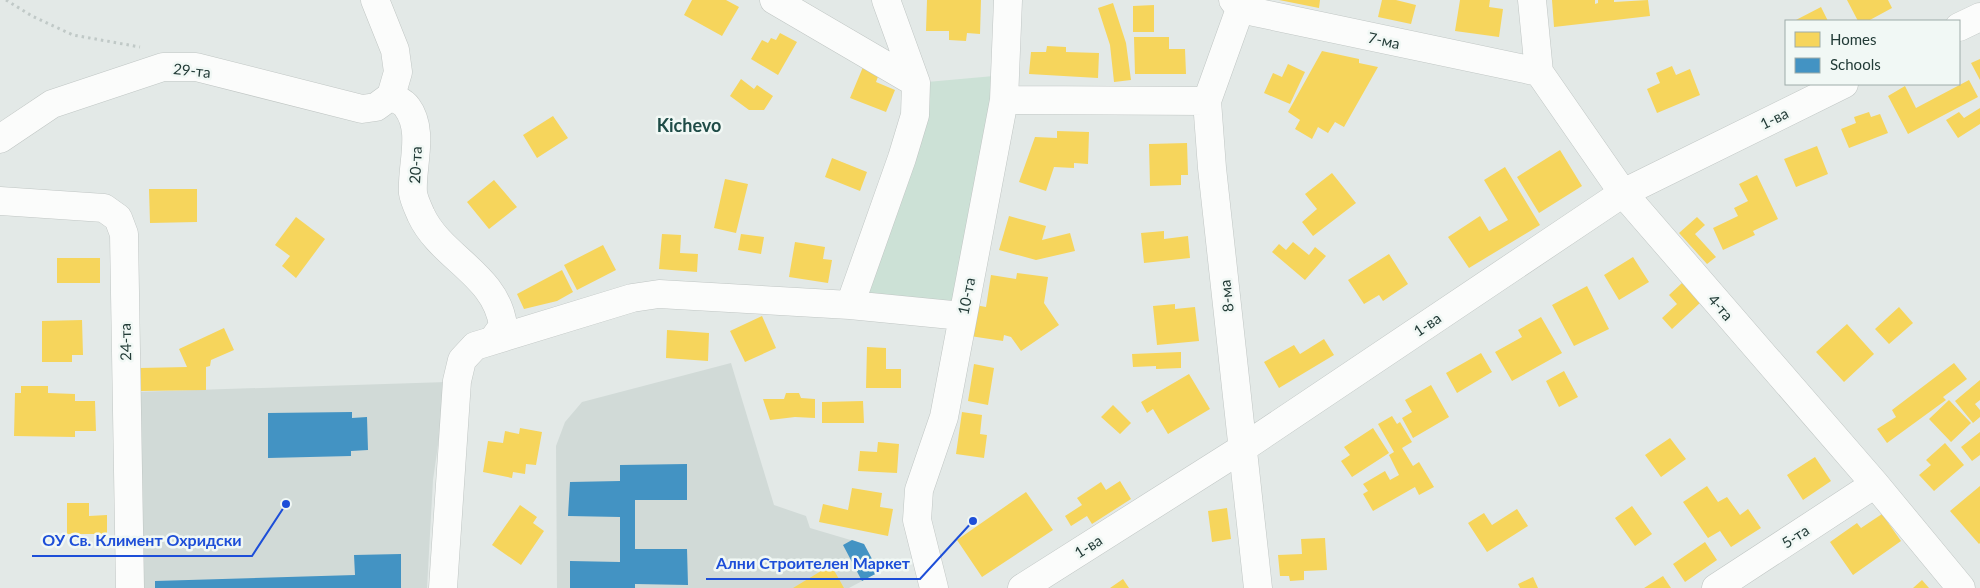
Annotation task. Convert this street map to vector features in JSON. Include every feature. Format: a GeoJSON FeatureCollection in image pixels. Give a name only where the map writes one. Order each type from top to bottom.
{"type":"FeatureCollection","features":[{"type":"Feature","properties":{"kind":"street"},"geometry":{"type":"LineString","coordinates":[[375,0],[395,50],[398,72],[391,96]]}},
{"type":"Feature","properties":{"kind":"street"},"geometry":{"type":"LineString","coordinates":[[774,0],[916,83]]}},
{"type":"Feature","properties":{"kind":"street"},"geometry":{"type":"LineString","coordinates":[[850,305],[902,158],[915,114],[916,83],[886,0]]}},
{"type":"Feature","properties":{"kind":"street","name":"10-та"},"geometry":{"type":"LineString","coordinates":[[931,587],[917,520],[919,490],[944,416],[1004,100],[1008,0]]}},
{"type":"Feature","properties":{"kind":"street","name":"4-та"},"geometry":{"type":"LineString","coordinates":[[1532,0],[1539,72],[1623,193],[1875,484],[1961,588]]}},
{"type":"Feature","properties":{"kind":"street","name":"7-ма"},"geometry":{"type":"LineString","coordinates":[[1236,5],[1539,72]]}},
{"type":"Feature","properties":{"kind":"street","name":"8-ма"},"geometry":{"type":"LineString","coordinates":[[1236,5],[1207,101],[1212,168],[1258,588]]}},
{"type":"Feature","properties":{"kind":"street"},"geometry":{"type":"LineString","coordinates":[[1960,27],[1980,17]]}},
{"type":"Feature","properties":{"kind":"street","name":"29-та"},"geometry":{"type":"LineString","coordinates":[[0,139],[52,104],[163,67],[196,67],[362,109],[376,108],[391,96]]}},
{"type":"Feature","properties":{"kind":"street","name":"1-ва"},"geometry":{"type":"LineString","coordinates":[[1022,588],[1243,448],[1623,193],[1842,85]]}},
{"type":"Feature","properties":{"kind":"street","name":"20-та"},"geometry":{"type":"LineString","coordinates":[[391,96],[407,106],[416,127],[417,149],[413,195],[421,214],[430,231],[492,293],[501,312],[503,326],[493,340]]}},
{"type":"Feature","properties":{"kind":"street"},"geometry":{"type":"LineString","coordinates":[[1004,100],[1207,101]]}},
{"type":"Feature","properties":{"kind":"street","name":"24-та"},"geometry":{"type":"LineString","coordinates":[[0,201],[104,208],[118,218],[124,234],[130,588]]}},
{"type":"Feature","properties":{"kind":"street"},"geometry":{"type":"LineString","coordinates":[[443,588],[458,381],[462,360],[475,346],[632,298],[659,294],[850,305],[962,316]]}},
{"type":"Feature","properties":{"kind":"street","name":"5-та"},"geometry":{"type":"LineString","coordinates":[[1716,588],[1875,484]]}},
{"type":"Feature","properties":{"kind":"path"},"geometry":{"type":"LineString","coordinates":[[6,0],[32,16],[73,35],[147,49]]}},
{"type":"Feature","properties":{"kind":"shaded area"},"geometry":{"type":"Polygon","coordinates":[[[731,363],[774,505],[806,516],[810,528],[864,544],[879,572],[849,588],[557,588],[556,446],[565,422],[582,402],[731,363]]]}},
{"type":"Feature","properties":{"kind":"shaded area"},"geometry":{"type":"Polygon","coordinates":[[[447,382],[433,480],[427,588],[144,588],[135,392],[447,382]]]}},
{"type":"Feature","properties":{"kind":"green space"},"geometry":{"type":"Polygon","coordinates":[[[1005,75],[962,316],[850,305],[916,83],[1005,75]]]}},
{"type":"Feature","properties":{"kind":"building: Homes"},"geometry":{"type":"Polygon","coordinates":[[[692,0],[726,0],[739,7],[722,36],[684,15],[692,0]]]}},
{"type":"Feature","properties":{"kind":"building: Homes"},"geometry":{"type":"Polygon","coordinates":[[[927,0],[981,0],[980,34],[967,33],[966,41],[949,40],[949,31],[926,31],[927,0]]]}},
{"type":"Feature","properties":{"kind":"building: Homes"},"geometry":{"type":"Polygon","coordinates":[[[1279,0],[1320,0],[1319,8],[1279,0]]]}},
{"type":"Feature","properties":{"kind":"building: Homes"},"geometry":{"type":"Polygon","coordinates":[[[1382,0],[1396,0],[1416,5],[1411,24],[1378,17],[1382,0]]]}},
{"type":"Feature","properties":{"kind":"building: Homes"},"geometry":{"type":"Polygon","coordinates":[[[1460,0],[1490,0],[1489,7],[1503,9],[1499,37],[1455,31],[1460,0]]]}},
{"type":"Feature","properties":{"kind":"building: Homes"},"geometry":{"type":"Polygon","coordinates":[[[1552,0],[1595,0],[1595,4],[1598,3],[1598,0],[1614,0],[1614,2],[1648,0],[1650,16],[1554,27],[1552,0]]]}},
{"type":"Feature","properties":{"kind":"building: Homes"},"geometry":{"type":"Polygon","coordinates":[[[1847,0],[1888,0],[1892,8],[1870,20],[1857,20],[1847,0]]]}},
{"type":"Feature","properties":{"kind":"building: Homes"},"geometry":{"type":"Polygon","coordinates":[[[1113,3],[1126,43],[1131,80],[1114,82],[1110,45],[1098,8],[1113,3]]]}},
{"type":"Feature","properties":{"kind":"building: Homes"},"geometry":{"type":"Polygon","coordinates":[[[1154,5],[1154,32],[1133,32],[1133,6],[1154,5]]]}},
{"type":"Feature","properties":{"kind":"building: Homes"},"geometry":{"type":"Polygon","coordinates":[[[1821,7],[1828,20],[1796,20],[1821,7]]]}},
{"type":"Feature","properties":{"kind":"building: Homes"},"geometry":{"type":"Polygon","coordinates":[[[780,33],[797,42],[778,75],[751,59],[762,40],[768,43],[771,38],[776,40],[780,33]]]}},
{"type":"Feature","properties":{"kind":"building: Homes"},"geometry":{"type":"Polygon","coordinates":[[[1134,37],[1169,37],[1169,49],[1185,49],[1186,74],[1135,74],[1134,37]]]}},
{"type":"Feature","properties":{"kind":"building: Homes"},"geometry":{"type":"Polygon","coordinates":[[[1047,46],[1066,47],[1066,52],[1099,53],[1098,78],[1029,74],[1031,52],[1046,52],[1047,46]]]}},
{"type":"Feature","properties":{"kind":"building: Homes"},"geometry":{"type":"Polygon","coordinates":[[[1322,51],[1359,59],[1359,63],[1378,67],[1344,127],[1335,122],[1328,133],[1318,127],[1312,139],[1295,129],[1300,120],[1288,112],[1322,51]]]}},
{"type":"Feature","properties":{"kind":"building: Homes"},"geometry":{"type":"Polygon","coordinates":[[[1980,59],[1980,80],[1971,63],[1980,59]]]}},
{"type":"Feature","properties":{"kind":"building: Homes"},"geometry":{"type":"Polygon","coordinates":[[[1288,64],[1305,72],[1290,104],[1264,93],[1273,73],[1282,77],[1288,64]]]}},
{"type":"Feature","properties":{"kind":"building: Homes"},"geometry":{"type":"Polygon","coordinates":[[[1672,66],[1676,75],[1690,69],[1700,95],[1657,113],[1647,89],[1660,83],[1656,73],[1672,66]]]}},
{"type":"Feature","properties":{"kind":"building: Homes"},"geometry":{"type":"Polygon","coordinates":[[[863,67],[879,74],[876,82],[895,90],[886,112],[850,98],[863,67]]]}},
{"type":"Feature","properties":{"kind":"building: Homes"},"geometry":{"type":"Polygon","coordinates":[[[741,79],[754,89],[757,85],[773,96],[764,110],[749,110],[730,96],[741,79]]]}},
{"type":"Feature","properties":{"kind":"building: Homes"},"geometry":{"type":"Polygon","coordinates":[[[1969,80],[1978,97],[1908,134],[1888,96],[1905,86],[1916,108],[1969,80]]]}},
{"type":"Feature","properties":{"kind":"building: Homes"},"geometry":{"type":"Polygon","coordinates":[[[1980,108],[1980,124],[1958,138],[1946,120],[1959,112],[1964,118],[1980,108]]]}},
{"type":"Feature","properties":{"kind":"building: Homes"},"geometry":{"type":"Polygon","coordinates":[[[1869,112],[1871,117],[1880,114],[1888,133],[1849,148],[1841,129],[1856,123],[1854,117],[1869,112]]]}},
{"type":"Feature","properties":{"kind":"building: Homes"},"geometry":{"type":"Polygon","coordinates":[[[553,116],[568,138],[537,158],[523,135],[553,116]]]}},
{"type":"Feature","properties":{"kind":"building: Homes"},"geometry":{"type":"Polygon","coordinates":[[[1057,131],[1089,132],[1088,164],[1074,163],[1074,168],[1054,167],[1046,191],[1019,182],[1035,137],[1057,138],[1057,131]]]}},
{"type":"Feature","properties":{"kind":"building: Homes"},"geometry":{"type":"Polygon","coordinates":[[[1187,143],[1188,175],[1181,175],[1181,185],[1150,186],[1149,144],[1187,143]]]}},
{"type":"Feature","properties":{"kind":"building: Homes"},"geometry":{"type":"Polygon","coordinates":[[[1817,146],[1828,174],[1796,187],[1784,159],[1817,146]]]}},
{"type":"Feature","properties":{"kind":"building: Homes"},"geometry":{"type":"Polygon","coordinates":[[[1560,150],[1582,186],[1539,213],[1517,177],[1560,150]]]}},
{"type":"Feature","properties":{"kind":"building: Homes"},"geometry":{"type":"Polygon","coordinates":[[[832,158],[867,172],[860,191],[825,177],[832,158]]]}},
{"type":"Feature","properties":{"kind":"building: Homes"},"geometry":{"type":"Polygon","coordinates":[[[1505,167],[1540,225],[1469,268],[1448,237],[1480,216],[1489,231],[1508,220],[1484,180],[1505,167]]]}},
{"type":"Feature","properties":{"kind":"building: Homes"},"geometry":{"type":"Polygon","coordinates":[[[1332,173],[1356,203],[1313,236],[1302,222],[1317,209],[1305,194],[1332,173]]]}},
{"type":"Feature","properties":{"kind":"building: Homes"},"geometry":{"type":"Polygon","coordinates":[[[1757,175],[1778,219],[1753,231],[1755,235],[1723,250],[1713,228],[1738,216],[1734,208],[1748,201],[1739,184],[1757,175]]]}},
{"type":"Feature","properties":{"kind":"building: Homes"},"geometry":{"type":"Polygon","coordinates":[[[725,179],[748,184],[736,233],[714,228],[725,179]]]}},
{"type":"Feature","properties":{"kind":"building: Homes"},"geometry":{"type":"Polygon","coordinates":[[[494,180],[517,207],[489,229],[467,202],[494,180]]]}},
{"type":"Feature","properties":{"kind":"building: Homes"},"geometry":{"type":"Polygon","coordinates":[[[149,189],[197,189],[197,222],[150,223],[149,189]]]}},
{"type":"Feature","properties":{"kind":"building: Homes"},"geometry":{"type":"Polygon","coordinates":[[[1009,216],[1046,226],[1042,240],[1070,233],[1075,251],[1036,260],[999,250],[1009,216]]]}},
{"type":"Feature","properties":{"kind":"building: Homes"},"geometry":{"type":"Polygon","coordinates":[[[296,217],[325,239],[296,278],[282,266],[290,256],[275,245],[296,217]]]}},
{"type":"Feature","properties":{"kind":"building: Homes"},"geometry":{"type":"Polygon","coordinates":[[[1697,217],[1705,225],[1695,234],[1716,257],[1707,264],[1679,233],[1697,217]]]}},
{"type":"Feature","properties":{"kind":"building: Homes"},"geometry":{"type":"Polygon","coordinates":[[[1164,231],[1164,239],[1188,236],[1190,258],[1144,263],[1141,233],[1164,231]]]}},
{"type":"Feature","properties":{"kind":"building: Homes"},"geometry":{"type":"Polygon","coordinates":[[[662,234],[681,235],[680,253],[698,254],[697,272],[659,269],[662,234]]]}},
{"type":"Feature","properties":{"kind":"building: Homes"},"geometry":{"type":"Polygon","coordinates":[[[741,234],[764,237],[761,254],[738,250],[741,234]]]}},
{"type":"Feature","properties":{"kind":"building: Homes"},"geometry":{"type":"Polygon","coordinates":[[[795,242],[825,247],[823,259],[832,260],[828,283],[789,277],[795,242]]]}},
{"type":"Feature","properties":{"kind":"building: Homes"},"geometry":{"type":"Polygon","coordinates":[[[1293,242],[1309,255],[1315,247],[1326,256],[1305,280],[1272,252],[1279,244],[1286,250],[1293,242]]]}},
{"type":"Feature","properties":{"kind":"building: Homes"},"geometry":{"type":"Polygon","coordinates":[[[603,245],[616,270],[577,290],[564,265],[603,245]]]}},
{"type":"Feature","properties":{"kind":"building: Homes"},"geometry":{"type":"Polygon","coordinates":[[[1389,254],[1408,284],[1383,301],[1379,295],[1364,304],[1348,280],[1389,254]]]}},
{"type":"Feature","properties":{"kind":"building: Homes"},"geometry":{"type":"Polygon","coordinates":[[[1633,257],[1649,282],[1619,300],[1604,275],[1633,257]]]}},
{"type":"Feature","properties":{"kind":"building: Homes"},"geometry":{"type":"Polygon","coordinates":[[[57,258],[100,258],[100,283],[57,283],[57,258]]]}},
{"type":"Feature","properties":{"kind":"building: Homes"},"geometry":{"type":"Polygon","coordinates":[[[562,270],[573,292],[557,301],[524,309],[517,294],[562,270]]]}},
{"type":"Feature","properties":{"kind":"building: Homes"},"geometry":{"type":"Polygon","coordinates":[[[1017,273],[1048,277],[1044,303],[1059,325],[1021,351],[1011,337],[1004,335],[1003,341],[970,336],[975,305],[986,307],[991,275],[1016,279],[1017,273]]]}},
{"type":"Feature","properties":{"kind":"building: Homes"},"geometry":{"type":"Polygon","coordinates":[[[1682,283],[1701,302],[1672,329],[1662,318],[1677,304],[1669,295],[1682,283]]]}},
{"type":"Feature","properties":{"kind":"building: Homes"},"geometry":{"type":"Polygon","coordinates":[[[1587,286],[1609,329],[1574,346],[1552,305],[1587,286]]]}},
{"type":"Feature","properties":{"kind":"building: Homes"},"geometry":{"type":"Polygon","coordinates":[[[1175,304],[1175,309],[1195,307],[1199,341],[1157,345],[1153,306],[1175,304]]]}},
{"type":"Feature","properties":{"kind":"building: Homes"},"geometry":{"type":"Polygon","coordinates":[[[1899,307],[1913,323],[1889,344],[1875,329],[1899,307]]]}},
{"type":"Feature","properties":{"kind":"building: Homes"},"geometry":{"type":"Polygon","coordinates":[[[762,316],[776,348],[745,362],[730,331],[762,316]]]}},
{"type":"Feature","properties":{"kind":"building: Homes"},"geometry":{"type":"Polygon","coordinates":[[[1541,317],[1562,353],[1512,381],[1495,352],[1522,337],[1518,330],[1541,317]]]}},
{"type":"Feature","properties":{"kind":"building: Homes"},"geometry":{"type":"Polygon","coordinates":[[[82,320],[83,355],[72,355],[72,362],[42,362],[42,321],[82,320]]]}},
{"type":"Feature","properties":{"kind":"building: Homes"},"geometry":{"type":"Polygon","coordinates":[[[1847,324],[1874,354],[1844,382],[1816,352],[1847,324]]]}},
{"type":"Feature","properties":{"kind":"building: Homes"},"geometry":{"type":"Polygon","coordinates":[[[224,328],[234,350],[211,360],[210,366],[206,367],[206,390],[141,391],[140,368],[187,367],[179,349],[224,328]]]}},
{"type":"Feature","properties":{"kind":"building: Homes"},"geometry":{"type":"Polygon","coordinates":[[[667,330],[709,333],[708,361],[666,358],[667,330]]]}},
{"type":"Feature","properties":{"kind":"building: Homes"},"geometry":{"type":"Polygon","coordinates":[[[1324,339],[1334,355],[1279,388],[1264,362],[1294,345],[1300,354],[1324,339]]]}},
{"type":"Feature","properties":{"kind":"building: Homes"},"geometry":{"type":"Polygon","coordinates":[[[867,347],[886,348],[886,369],[901,369],[901,388],[866,388],[867,347]]]}},
{"type":"Feature","properties":{"kind":"building: Homes"},"geometry":{"type":"Polygon","coordinates":[[[1181,352],[1181,368],[1156,369],[1156,366],[1133,367],[1132,354],[1181,352]]]}},
{"type":"Feature","properties":{"kind":"building: Homes"},"geometry":{"type":"Polygon","coordinates":[[[1481,353],[1492,372],[1457,393],[1446,373],[1481,353]]]}},
{"type":"Feature","properties":{"kind":"building: Homes"},"geometry":{"type":"Polygon","coordinates":[[[1954,363],[1967,379],[1943,397],[1946,400],[1887,443],[1877,429],[1896,417],[1892,410],[1954,363]]]}},
{"type":"Feature","properties":{"kind":"building: Homes"},"geometry":{"type":"Polygon","coordinates":[[[974,364],[994,368],[988,405],[968,401],[974,364]]]}},
{"type":"Feature","properties":{"kind":"building: Homes"},"geometry":{"type":"Polygon","coordinates":[[[1564,371],[1578,397],[1559,407],[1546,381],[1564,371]]]}},
{"type":"Feature","properties":{"kind":"building: Homes"},"geometry":{"type":"Polygon","coordinates":[[[1189,374],[1210,409],[1168,434],[1153,409],[1147,413],[1141,402],[1189,374]]]}},
{"type":"Feature","properties":{"kind":"building: Homes"},"geometry":{"type":"Polygon","coordinates":[[[1980,380],[1980,400],[1975,404],[1980,410],[1980,417],[1973,423],[1955,401],[1980,380]]]}},
{"type":"Feature","properties":{"kind":"building: Homes"},"geometry":{"type":"Polygon","coordinates":[[[1431,385],[1449,417],[1413,438],[1402,418],[1412,412],[1405,400],[1431,385]]]}},
{"type":"Feature","properties":{"kind":"building: Homes"},"geometry":{"type":"Polygon","coordinates":[[[21,386],[48,386],[48,393],[75,394],[75,401],[95,401],[96,431],[75,431],[75,437],[14,436],[15,393],[21,393],[21,386]]]}},
{"type":"Feature","properties":{"kind":"building: Homes"},"geometry":{"type":"Polygon","coordinates":[[[786,393],[799,393],[801,398],[815,399],[815,418],[795,417],[770,420],[763,399],[784,399],[786,393]]]}},
{"type":"Feature","properties":{"kind":"building: Homes"},"geometry":{"type":"Polygon","coordinates":[[[1949,400],[1971,423],[1951,442],[1929,419],[1949,400]]]}},
{"type":"Feature","properties":{"kind":"building: Homes"},"geometry":{"type":"Polygon","coordinates":[[[863,401],[864,423],[822,423],[822,402],[863,401]]]}},
{"type":"Feature","properties":{"kind":"building: Homes"},"geometry":{"type":"Polygon","coordinates":[[[1113,405],[1131,423],[1120,434],[1101,417],[1113,405]]]}},
{"type":"Feature","properties":{"kind":"building: Homes"},"geometry":{"type":"Polygon","coordinates":[[[962,412],[982,415],[980,434],[987,435],[984,458],[956,454],[962,412]]]}},
{"type":"Feature","properties":{"kind":"building: Homes"},"geometry":{"type":"Polygon","coordinates":[[[1392,416],[1397,424],[1400,422],[1412,442],[1402,448],[1413,466],[1419,462],[1434,487],[1419,495],[1415,487],[1373,511],[1363,494],[1368,491],[1363,484],[1385,471],[1390,480],[1399,475],[1389,455],[1394,452],[1378,424],[1392,416]]]}},
{"type":"Feature","properties":{"kind":"building: Homes"},"geometry":{"type":"Polygon","coordinates":[[[520,428],[542,432],[536,465],[526,464],[525,474],[513,472],[512,478],[483,472],[488,441],[503,443],[505,431],[519,434],[520,428]]]}},
{"type":"Feature","properties":{"kind":"building: Homes"},"geometry":{"type":"Polygon","coordinates":[[[1373,428],[1389,453],[1352,477],[1341,461],[1350,455],[1344,447],[1373,428]]]}},
{"type":"Feature","properties":{"kind":"building: Homes"},"geometry":{"type":"Polygon","coordinates":[[[1980,432],[1980,455],[1972,461],[1961,447],[1980,432]]]}},
{"type":"Feature","properties":{"kind":"building: Homes"},"geometry":{"type":"Polygon","coordinates":[[[1670,438],[1686,459],[1661,477],[1645,455],[1670,438]]]}},
{"type":"Feature","properties":{"kind":"building: Homes"},"geometry":{"type":"Polygon","coordinates":[[[878,442],[899,444],[897,473],[858,471],[860,451],[877,452],[878,442]]]}},
{"type":"Feature","properties":{"kind":"building: Homes"},"geometry":{"type":"Polygon","coordinates":[[[1945,443],[1964,465],[1934,491],[1919,475],[1931,465],[1926,460],[1945,443]]]}},
{"type":"Feature","properties":{"kind":"building: Homes"},"geometry":{"type":"Polygon","coordinates":[[[1815,457],[1831,481],[1803,500],[1787,475],[1815,457]]]}},
{"type":"Feature","properties":{"kind":"building: Homes"},"geometry":{"type":"Polygon","coordinates":[[[1120,481],[1131,499],[1092,524],[1087,516],[1071,526],[1065,516],[1082,505],[1077,498],[1101,482],[1106,490],[1120,481]]]}},
{"type":"Feature","properties":{"kind":"building: Homes"},"geometry":{"type":"Polygon","coordinates":[[[1707,486],[1718,502],[1727,497],[1740,515],[1748,509],[1761,528],[1731,547],[1720,531],[1708,538],[1683,502],[1707,486]]]}},
{"type":"Feature","properties":{"kind":"building: Homes"},"geometry":{"type":"Polygon","coordinates":[[[1980,486],[1980,543],[1979,544],[1950,511],[1980,486]]]}},
{"type":"Feature","properties":{"kind":"building: Homes"},"geometry":{"type":"Polygon","coordinates":[[[852,488],[882,493],[880,507],[893,509],[888,536],[819,522],[823,504],[848,510],[852,488]]]}},
{"type":"Feature","properties":{"kind":"building: Homes"},"geometry":{"type":"Polygon","coordinates":[[[1026,492],[1053,530],[982,577],[957,540],[1026,492]]]}},
{"type":"Feature","properties":{"kind":"building: Homes"},"geometry":{"type":"Polygon","coordinates":[[[67,503],[89,503],[89,516],[107,515],[107,534],[67,534],[67,503]]]}},
{"type":"Feature","properties":{"kind":"building: Homes"},"geometry":{"type":"Polygon","coordinates":[[[520,505],[537,517],[533,523],[544,531],[521,565],[492,545],[520,505]]]}},
{"type":"Feature","properties":{"kind":"building: Homes"},"geometry":{"type":"Polygon","coordinates":[[[1632,506],[1652,534],[1635,546],[1615,518],[1632,506]]]}},
{"type":"Feature","properties":{"kind":"building: Homes"},"geometry":{"type":"Polygon","coordinates":[[[1227,508],[1231,539],[1212,542],[1208,511],[1227,508]]]}},
{"type":"Feature","properties":{"kind":"building: Homes"},"geometry":{"type":"Polygon","coordinates":[[[1517,509],[1528,526],[1487,552],[1468,523],[1484,513],[1492,525],[1517,509]]]}},
{"type":"Feature","properties":{"kind":"building: Homes"},"geometry":{"type":"Polygon","coordinates":[[[1882,514],[1901,541],[1853,575],[1830,542],[1857,523],[1861,528],[1882,514]]]}},
{"type":"Feature","properties":{"kind":"building: Homes"},"geometry":{"type":"Polygon","coordinates":[[[1325,538],[1327,570],[1304,571],[1304,580],[1290,581],[1289,576],[1280,576],[1278,555],[1302,554],[1301,539],[1325,538]]]}},
{"type":"Feature","properties":{"kind":"building: Homes"},"geometry":{"type":"Polygon","coordinates":[[[1705,542],[1717,560],[1685,582],[1673,564],[1705,542]]]}},
{"type":"Feature","properties":{"kind":"building: Homes"},"geometry":{"type":"Polygon","coordinates":[[[831,565],[844,588],[793,588],[831,565]]]}},
{"type":"Feature","properties":{"kind":"building: Homes"},"geometry":{"type":"Polygon","coordinates":[[[1663,576],[1671,588],[1644,588],[1663,576]]]}},
{"type":"Feature","properties":{"kind":"building: Homes"},"geometry":{"type":"Polygon","coordinates":[[[1533,577],[1538,588],[1520,588],[1518,584],[1533,577]]]}},
{"type":"Feature","properties":{"kind":"building: Homes"},"geometry":{"type":"Polygon","coordinates":[[[1123,579],[1129,588],[1110,588],[1123,579]]]}},
{"type":"Feature","properties":{"kind":"building: Homes"},"geometry":{"type":"Polygon","coordinates":[[[1922,580],[1929,588],[1913,588],[1922,580]]]}},
{"type":"Feature","properties":{"kind":"building: Schools"},"geometry":{"type":"Polygon","coordinates":[[[352,412],[352,418],[367,417],[368,450],[351,451],[351,456],[268,458],[268,413],[352,412]]]}},
{"type":"Feature","properties":{"kind":"building: Schools"},"geometry":{"type":"Polygon","coordinates":[[[687,464],[687,500],[635,500],[635,549],[687,549],[688,585],[635,584],[635,588],[570,588],[570,561],[620,562],[620,517],[568,516],[570,482],[620,481],[620,465],[687,464]]]}},
{"type":"Feature","properties":{"kind":"building: Schools"},"geometry":{"type":"Polygon","coordinates":[[[852,540],[864,544],[879,572],[862,581],[843,545],[852,540]]]}},
{"type":"Feature","properties":{"kind":"building: Schools"},"geometry":{"type":"Polygon","coordinates":[[[401,554],[401,588],[155,588],[155,581],[355,575],[354,555],[401,554]]]}},
{"type":"Feature","properties":{"kind":"place","name":"ОУ Св. Климент Охридски"},"geometry":{"type":"Point","coordinates":[286,504]}},
{"type":"Feature","properties":{"kind":"place","name":"Ални Строителен Маркет"},"geometry":{"type":"Point","coordinates":[973,521]}},
{"type":"Feature","properties":{"kind":"district","name":"Kichevo"},"geometry":{"type":"Point","coordinates":[689,125]}}]}
